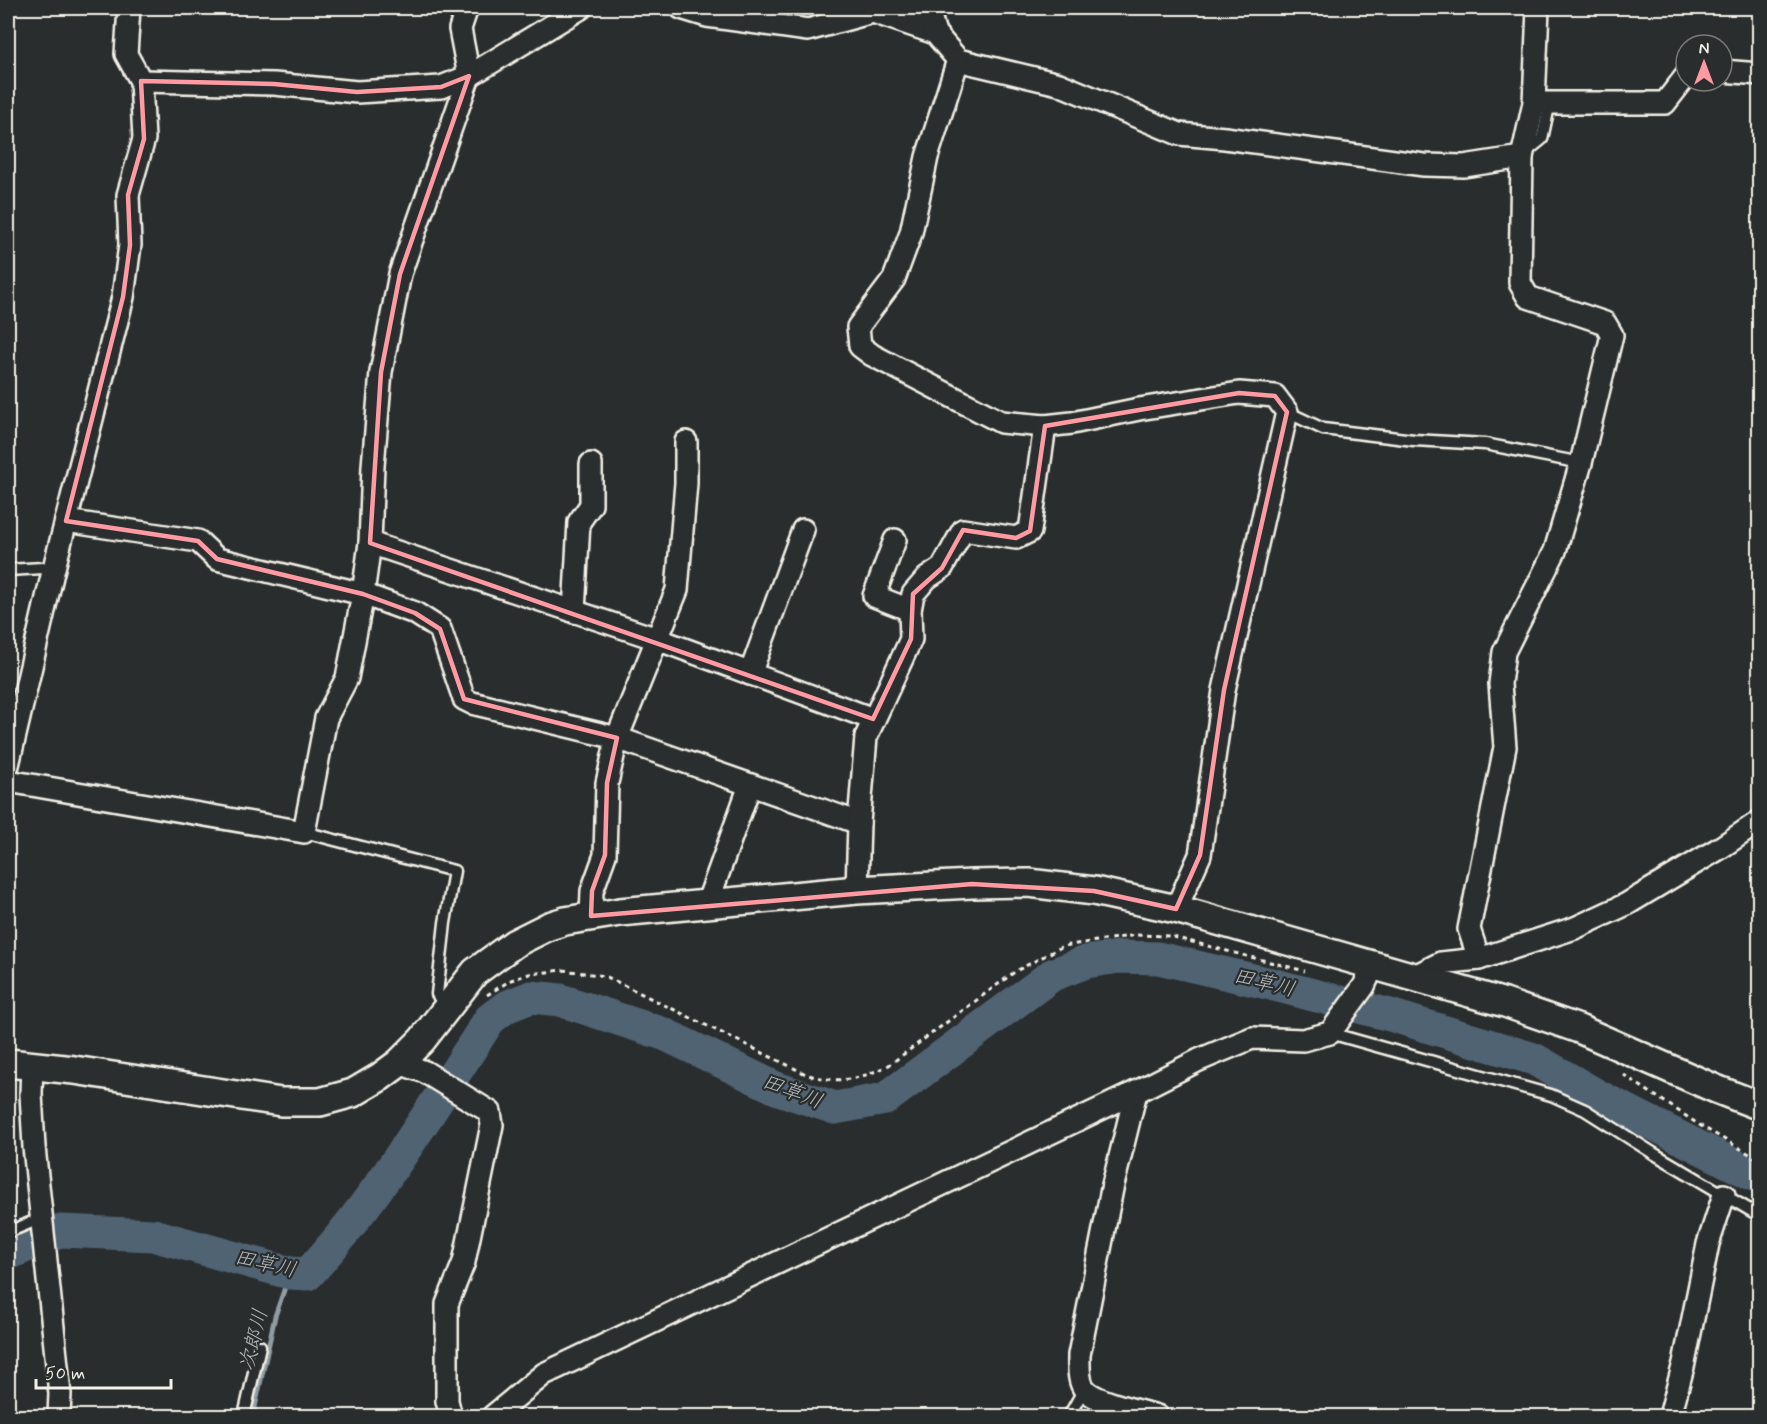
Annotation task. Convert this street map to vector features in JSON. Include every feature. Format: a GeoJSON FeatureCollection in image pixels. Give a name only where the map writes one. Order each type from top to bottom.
{"type":"FeatureCollection","features":[{"type":"Feature","properties":{"kind":"street"},"geometry":{"type":"LineString","coordinates":[[8,765],[53,572],[123,297],[130,245],[128,195],[144,139],[141,81],[126,54],[129,8]]}},
{"type":"Feature","properties":{"kind":"street"},"geometry":{"type":"LineString","coordinates":[[8,781],[304,832],[326,718],[347,678],[363,594],[370,543],[373,466],[381,372],[400,274],[469,76],[460,29],[467,8]]}},
{"type":"Feature","properties":{"kind":"street"},"geometry":{"type":"LineString","coordinates":[[141,81],[274,84],[357,92],[441,87],[469,76],[581,8]]}},
{"type":"Feature","properties":{"kind":"street"},"geometry":{"type":"LineString","coordinates":[[681,8],[707,16],[808,30],[873,12],[935,33]]}},
{"type":"Feature","properties":{"kind":"street"},"geometry":{"type":"LineString","coordinates":[[928,8],[935,33],[958,60],[1059,84],[1179,134],[1225,138],[1424,165],[1464,166],[1522,157]]}},
{"type":"Feature","properties":{"kind":"street"},"geometry":{"type":"LineString","coordinates":[[1479,959],[1470,929],[1504,747],[1500,684],[1504,652],[1555,551],[1581,463],[1612,334],[1605,323],[1528,297],[1520,283],[1522,157],[1542,103],[1538,8]]}},
{"type":"Feature","properties":{"kind":"street"},"geometry":{"type":"LineString","coordinates":[[958,60],[927,157],[911,233],[894,279],[858,327],[860,346],[872,356],[1001,422],[1045,426],[1072,423],[1239,393],[1275,396],[1287,412],[1224,690],[1200,855],[1176,909]]}},
{"type":"Feature","properties":{"kind":"street"},"geometry":{"type":"LineString","coordinates":[[1734,72],[1760,74]]}},
{"type":"Feature","properties":{"kind":"street"},"geometry":{"type":"LineString","coordinates":[[1542,103],[1665,103],[1674,91]]}},
{"type":"Feature","properties":{"kind":"street"},"geometry":{"type":"LineString","coordinates":[[858,890],[859,823],[866,738],[911,639],[910,610],[914,594],[927,578],[942,568],[963,530],[1016,538],[1030,531],[1045,426]]}},
{"type":"Feature","properties":{"kind":"street"},"geometry":{"type":"LineString","coordinates":[[591,916],[592,891],[605,855],[607,783],[617,738],[677,590],[686,483],[686,442]]}},
{"type":"Feature","properties":{"kind":"street"},"geometry":{"type":"LineString","coordinates":[[574,612],[579,522],[591,505],[591,464]]}},
{"type":"Feature","properties":{"kind":"street"},"geometry":{"type":"LineString","coordinates":[[66,521],[198,541],[216,559],[363,594],[414,613],[440,629],[464,699],[472,703],[617,738],[859,823]]}},
{"type":"Feature","properties":{"kind":"street"},"geometry":{"type":"LineString","coordinates":[[750,674],[803,530]]}},
{"type":"Feature","properties":{"kind":"street"},"geometry":{"type":"LineString","coordinates":[[895,540],[874,596],[910,610]]}},
{"type":"Feature","properties":{"kind":"street"},"geometry":{"type":"LineString","coordinates":[[370,543],[657,639],[873,719]]}},
{"type":"Feature","properties":{"kind":"street"},"geometry":{"type":"LineString","coordinates":[[707,904],[750,785]]}},
{"type":"Feature","properties":{"kind":"street"},"geometry":{"type":"LineString","coordinates":[[1413,977],[1442,963],[1479,959],[1575,928],[1627,904],[1760,821]]}},
{"type":"Feature","properties":{"kind":"street"},"geometry":{"type":"LineString","coordinates":[[59,1416],[60,1394],[34,1147],[31,1094],[20,1064],[281,1102],[320,1102],[353,1093],[399,1063],[475,972],[515,943],[549,926],[591,916],[858,890],[972,884],[1029,884],[1094,891],[1176,909],[1368,976],[1413,977],[1504,1003],[1579,1029],[1760,1106]]}},
{"type":"Feature","properties":{"kind":"street"},"geometry":{"type":"LineString","coordinates":[[493,1416],[544,1374],[1199,1060],[1252,1038],[1303,1040],[1330,1033],[1368,976]]}},
{"type":"Feature","properties":{"kind":"street"},"geometry":{"type":"LineString","coordinates":[[399,1063],[425,1072],[490,1112],[492,1125],[464,1262],[447,1304],[447,1401],[451,1416]]}},
{"type":"Feature","properties":{"kind":"street"},"geometry":{"type":"LineString","coordinates":[[1136,1092],[1112,1189],[1079,1355],[1079,1377],[1084,1389],[1093,1397],[1157,1416]]}},
{"type":"Feature","properties":{"kind":"street"},"geometry":{"type":"LineString","coordinates":[[1671,1416],[1708,1244],[1724,1195]]}},
{"type":"Feature","properties":{"kind":"lane"},"geometry":{"type":"LineString","coordinates":[[1287,412],[1323,429],[1414,440],[1485,444],[1581,463]]}},
{"type":"Feature","properties":{"kind":"lane"},"geometry":{"type":"LineString","coordinates":[[8,570],[43,568],[53,572]]}},
{"type":"Feature","properties":{"kind":"lane"},"geometry":{"type":"LineString","coordinates":[[304,832],[454,871],[437,994],[446,1009]]}},
{"type":"Feature","properties":{"kind":"lane"},"geometry":{"type":"LineString","coordinates":[[1330,1033],[1551,1095],[1585,1110],[1760,1216]]}},
{"type":"Feature","properties":{"kind":"lane"},"geometry":{"type":"LineString","coordinates":[[8,1232],[42,1221]]}},
{"type":"Feature","properties":{"kind":"lane"},"geometry":{"type":"LineString","coordinates":[[244,1416],[260,1346]]}},
{"type":"Feature","properties":{"kind":"lane"},"geometry":{"type":"LineString","coordinates":[[1069,1416],[1084,1389]]}},
{"type":"Feature","properties":{"kind":"path"},"geometry":{"type":"LineString","coordinates":[[485,997],[512,980],[530,974],[562,970],[605,976],[808,1075],[829,1081],[849,1081],[889,1065],[1016,971],[1063,946],[1137,935],[1169,936],[1313,973]]}},
{"type":"Feature","properties":{"kind":"path"},"geometry":{"type":"LineString","coordinates":[[1623,1074],[1701,1126],[1760,1160]]}},
{"type":"Feature","properties":{"kind":"highlighted area"},"geometry":{"type":"Polygon","coordinates":[[[469,76],[400,274],[381,372],[370,543],[873,719],[911,639],[913,594],[942,568],[963,530],[1016,538],[1030,531],[1045,426],[1239,393],[1275,396],[1287,412],[1224,690],[1200,855],[1176,909],[1094,891],[972,884],[591,916],[592,891],[605,855],[607,783],[617,738],[464,699],[440,629],[415,613],[363,594],[217,559],[198,541],[66,521],[123,297],[130,245],[128,195],[144,139],[141,81],[274,84],[357,92],[441,87],[469,76]]]}},
{"type":"Feature","properties":{"kind":"waterway","name":"田草川"},"geometry":{"type":"LineString","coordinates":[[8,1254],[61,1231],[153,1235],[290,1273],[308,1274],[334,1245],[382,1182],[490,1019],[506,1007],[531,997],[560,1000],[664,1034],[776,1088],[835,1108],[885,1099],[1052,975],[1086,962],[1119,957],[1158,958],[1271,984],[1390,1015],[1534,1059],[1600,1097],[1760,1178]]}},
{"type":"Feature","properties":{"kind":"waterway","name":"次郎川"},"geometry":{"type":"LineString","coordinates":[[253,1416],[275,1316],[290,1273]]}}]}
